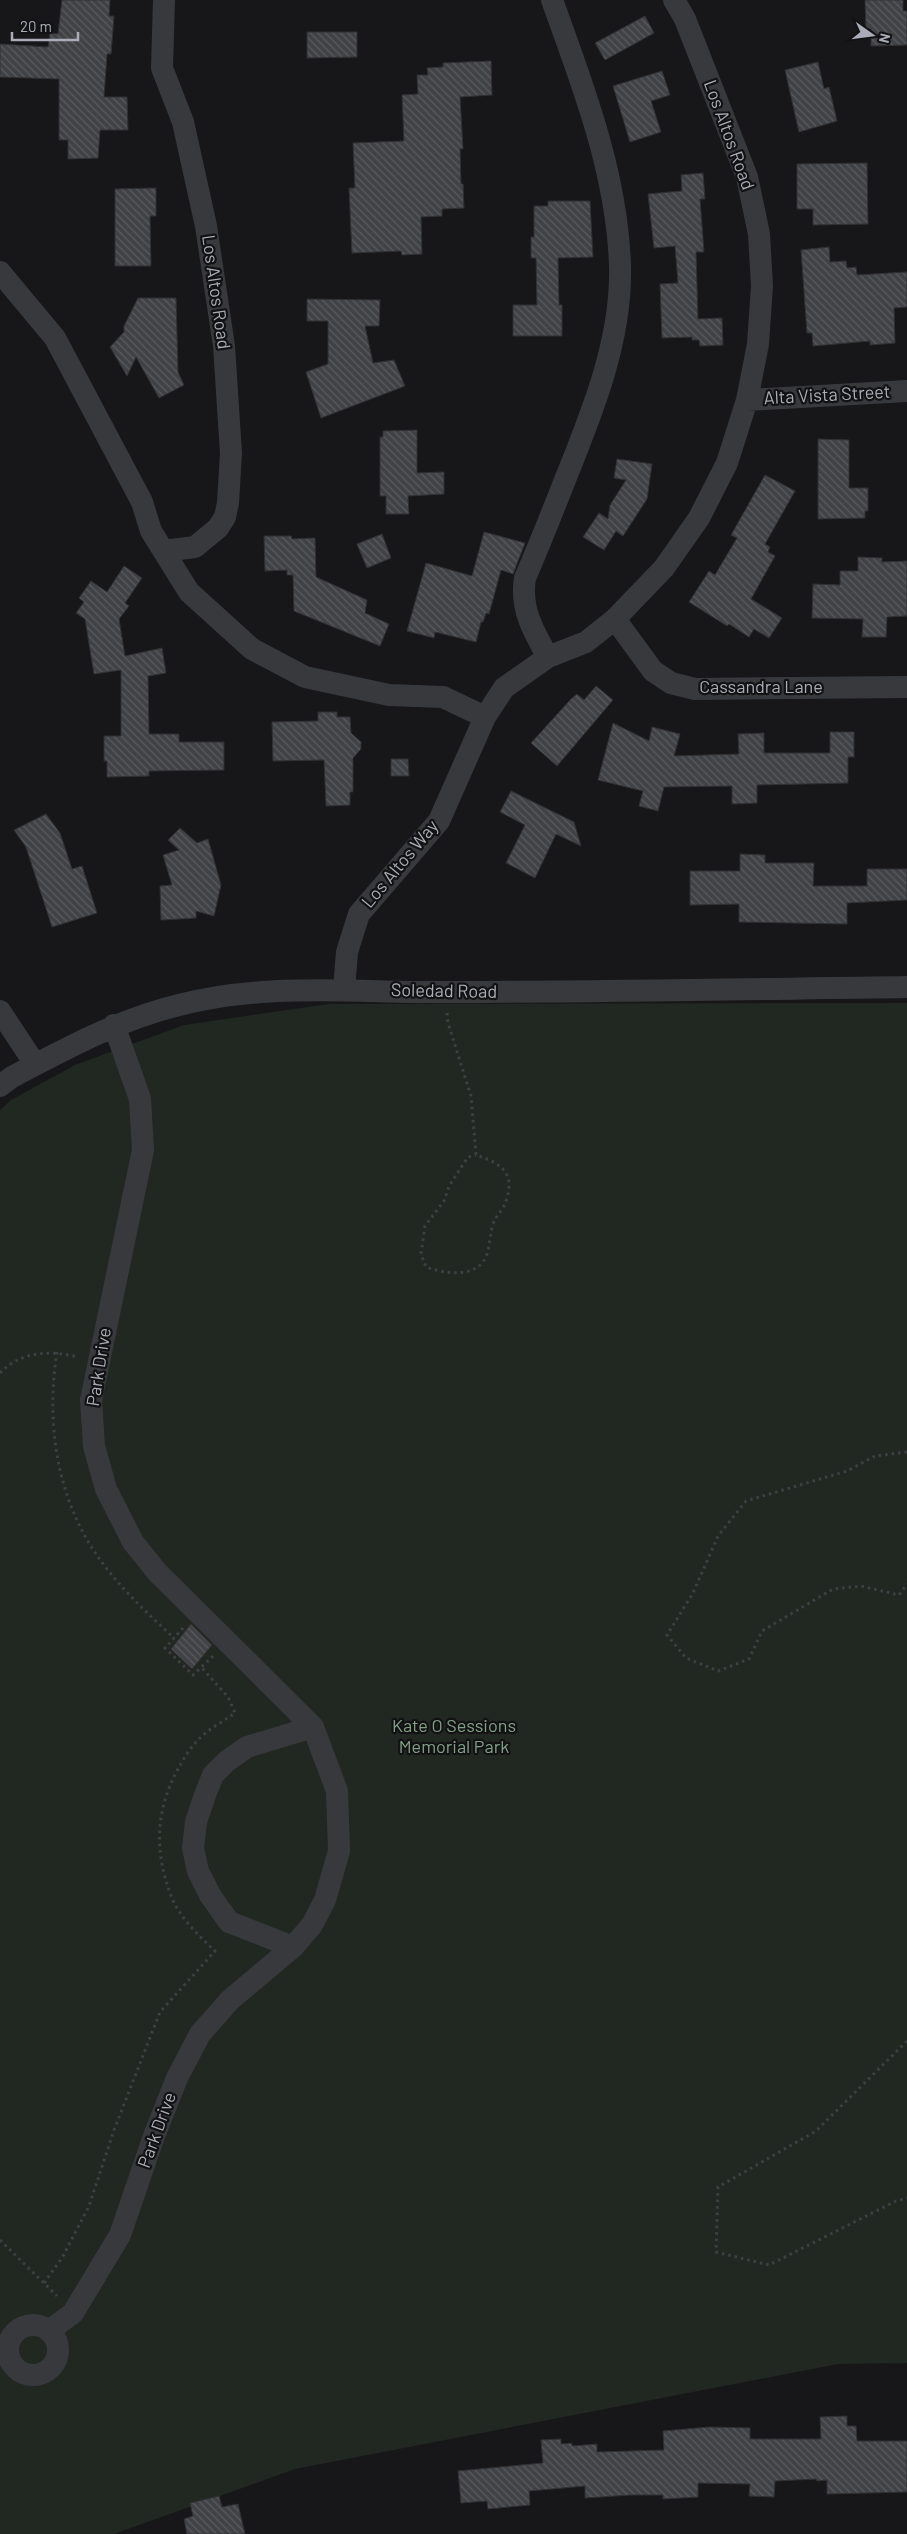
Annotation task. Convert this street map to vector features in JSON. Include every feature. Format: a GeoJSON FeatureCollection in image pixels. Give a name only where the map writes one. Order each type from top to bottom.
{"type":"FeatureCollection","features":[{"type":"Feature","properties":{"kind":"street","name":"Los Altos Road"},"geometry":{"type":"LineString","coordinates":[[164,0],[162,68],[183,122],[206,226],[224,346],[231,453],[228,503],[225,517],[218,528],[195,547],[164,551]]}},
{"type":"Feature","properties":{"kind":"street"},"geometry":{"type":"LineString","coordinates":[[548,657],[532,629],[525,611],[522,592],[525,578],[576,453],[600,387],[614,328],[620,265],[612,196],[603,153],[576,64],[552,0]]}},
{"type":"Feature","properties":{"kind":"street","name":"Los Altos Road"},"geometry":{"type":"LineString","coordinates":[[485,717],[504,688],[548,657],[586,642],[615,620],[664,568],[698,518],[727,463],[747,400],[758,344],[762,286],[760,234],[747,177],[685,19],[674,0]]}},
{"type":"Feature","properties":{"kind":"street"},"geometry":{"type":"LineString","coordinates":[[0,272],[55,338],[142,502],[151,531],[189,592],[252,649],[305,677],[388,695],[443,697],[485,717]]}},
{"type":"Feature","properties":{"kind":"street","name":"Alta Vista Street"},"geometry":{"type":"LineString","coordinates":[[747,400],[907,391]]}},
{"type":"Feature","properties":{"kind":"street","name":"Cassandra Lane"},"geometry":{"type":"LineString","coordinates":[[615,620],[653,671],[671,682],[695,689],[907,687]]}},
{"type":"Feature","properties":{"kind":"street","name":"Los Altos Way"},"geometry":{"type":"LineString","coordinates":[[344,989],[346,952],[359,914],[439,821],[485,717]]}},
{"type":"Feature","properties":{"kind":"street","name":"Soledad Road"},"geometry":{"type":"LineString","coordinates":[[0,1086],[35,1064],[114,1025],[181,1004],[256,992],[344,989],[445,992],[907,987]]}},
{"type":"Feature","properties":{"kind":"street"},"geometry":{"type":"LineString","coordinates":[[0,1011],[35,1064]]}},
{"type":"Feature","properties":{"kind":"street","name":"Park Drive"},"geometry":{"type":"LineString","coordinates":[[49,2331],[73,2313],[120,2235],[154,2136],[177,2078],[200,2034],[230,2000],[293,1947],[312,1925],[325,1900],[339,1851],[337,1791],[313,1727],[158,1572],[133,1542],[106,1489],[94,1446],[91,1400],[143,1150],[144,1126],[140,1099],[114,1025]]}},
{"type":"Feature","properties":{"kind":"street"},"geometry":{"type":"LineString","coordinates":[[293,1947],[229,1922],[210,1895],[198,1871],[193,1848],[196,1822],[204,1795],[213,1776],[227,1761],[247,1747],[313,1727]]}},
{"type":"Feature","properties":{"kind":"path"},"geometry":{"type":"LineString","coordinates":[[445,992],[448,1023],[471,1096],[476,1155]]}},
{"type":"Feature","properties":{"kind":"path"},"geometry":{"type":"LineString","coordinates":[[476,1155],[498,1162],[507,1174],[509,1189],[506,1203],[497,1214],[490,1234],[486,1255],[480,1265],[468,1272],[440,1272],[426,1267],[421,1254],[424,1226],[444,1201],[449,1186],[468,1157],[476,1155]]}},
{"type":"Feature","properties":{"kind":"path"},"geometry":{"type":"LineString","coordinates":[[0,1373],[9,1363],[39,1353],[57,1352],[98,1361]]}},
{"type":"Feature","properties":{"kind":"path"},"geometry":{"type":"LineString","coordinates":[[907,1452],[875,1456],[847,1471],[746,1501],[718,1536],[693,1593],[668,1635],[686,1658],[718,1671],[749,1659],[762,1631],[833,1589],[861,1586],[899,1596],[907,1584]]}},
{"type":"Feature","properties":{"kind":"path"},"geometry":{"type":"LineString","coordinates":[[198,1612],[165,1648],[193,1675],[227,1641]]}},
{"type":"Feature","properties":{"kind":"path"},"geometry":{"type":"LineString","coordinates":[[44,2283],[62,2258],[89,2206],[114,2130],[160,2012],[215,1951],[195,1932],[172,1899],[160,1859],[162,1804],[172,1780],[185,1757],[200,1738],[235,1714],[228,1696],[202,1668]]}},
{"type":"Feature","properties":{"kind":"path"},"geometry":{"type":"LineString","coordinates":[[907,2042],[816,2131],[718,2187],[716,2252],[769,2265],[896,2201],[907,2198]]}},
{"type":"Feature","properties":{"kind":"path"},"geometry":{"type":"LineString","coordinates":[[0,2240],[73,2313]]}},
{"type":"Feature","properties":{"kind":"green space","name":"Kate O Sessions Memorial Park"},"geometry":{"type":"Polygon","coordinates":[[[907,1003],[907,2363],[838,2364],[295,2469],[114,2534],[0,2534],[0,1110],[11,1100],[75,1065],[184,1025],[329,1004],[907,1003]]]}},
{"type":"Feature","properties":{"kind":"building"},"geometry":{"type":"Polygon","coordinates":[[[62,0],[110,0],[109,16],[114,16],[111,54],[107,54],[104,97],[127,97],[128,130],[100,130],[98,158],[68,159],[68,140],[59,140],[59,79],[0,77],[0,44],[48,47],[50,33],[58,34],[62,0]]]}},
{"type":"Feature","properties":{"kind":"building"},"geometry":{"type":"Polygon","coordinates":[[[865,0],[903,0],[903,11],[907,11],[907,45],[871,46],[871,29],[866,29],[865,0]]]}},
{"type":"Feature","properties":{"kind":"building"},"geometry":{"type":"Polygon","coordinates":[[[645,16],[654,33],[605,60],[595,43],[645,16]]]}},
{"type":"Feature","properties":{"kind":"building"},"geometry":{"type":"Polygon","coordinates":[[[307,32],[357,32],[357,57],[307,58],[307,32]]]}},
{"type":"Feature","properties":{"kind":"building"},"geometry":{"type":"Polygon","coordinates":[[[491,61],[492,95],[460,97],[463,149],[460,149],[461,184],[463,184],[464,208],[442,209],[442,216],[421,217],[422,254],[402,255],[401,251],[352,253],[349,188],[355,188],[353,143],[404,141],[402,95],[418,94],[417,75],[428,75],[427,68],[443,67],[443,63],[491,61]]]}},
{"type":"Feature","properties":{"kind":"building"},"geometry":{"type":"Polygon","coordinates":[[[818,62],[824,89],[829,87],[837,121],[799,132],[785,70],[818,62]]]}},
{"type":"Feature","properties":{"kind":"building"},"geometry":{"type":"Polygon","coordinates":[[[662,71],[670,95],[651,101],[661,132],[630,142],[613,86],[662,71]]]}},
{"type":"Feature","properties":{"kind":"building"},"geometry":{"type":"Polygon","coordinates":[[[867,163],[868,224],[813,225],[813,209],[797,209],[797,164],[867,163]]]}},
{"type":"Feature","properties":{"kind":"building"},"geometry":{"type":"Polygon","coordinates":[[[703,173],[705,199],[700,199],[704,252],[696,252],[698,319],[722,318],[723,345],[700,346],[699,340],[692,340],[692,337],[662,338],[660,284],[678,283],[675,246],[654,248],[648,194],[682,191],[681,175],[703,173]]]}},
{"type":"Feature","properties":{"kind":"building"},"geometry":{"type":"Polygon","coordinates":[[[156,188],[156,216],[150,216],[151,266],[115,266],[115,189],[156,188]]]}},
{"type":"Feature","properties":{"kind":"building"},"geometry":{"type":"Polygon","coordinates":[[[548,201],[590,201],[593,257],[558,258],[559,305],[562,305],[562,336],[513,336],[513,305],[537,305],[536,258],[531,258],[531,237],[534,237],[534,206],[548,206],[548,201]]]}},
{"type":"Feature","properties":{"kind":"building"},"geometry":{"type":"Polygon","coordinates":[[[829,247],[830,262],[846,261],[847,268],[856,267],[857,275],[907,272],[907,307],[894,308],[895,343],[870,345],[870,341],[813,346],[812,333],[807,333],[801,250],[829,247]]]}},
{"type":"Feature","properties":{"kind":"building"},"geometry":{"type":"Polygon","coordinates":[[[138,298],[176,298],[178,372],[184,385],[159,398],[136,357],[127,376],[110,347],[124,332],[124,326],[138,298]]]}},
{"type":"Feature","properties":{"kind":"building"},"geometry":{"type":"Polygon","coordinates":[[[307,299],[380,300],[379,326],[365,326],[373,363],[394,360],[405,386],[321,418],[306,372],[328,364],[328,321],[307,321],[307,299]]]}},
{"type":"Feature","properties":{"kind":"building"},"geometry":{"type":"Polygon","coordinates":[[[417,430],[417,473],[444,472],[444,494],[408,496],[409,514],[386,514],[386,496],[380,496],[380,437],[383,437],[383,431],[417,430]]]}},
{"type":"Feature","properties":{"kind":"building"},"geometry":{"type":"Polygon","coordinates":[[[818,439],[849,440],[849,488],[868,488],[868,511],[865,511],[865,518],[818,519],[818,439]]]}},
{"type":"Feature","properties":{"kind":"building"},"geometry":{"type":"Polygon","coordinates":[[[617,459],[652,464],[647,499],[623,536],[616,531],[604,550],[583,537],[599,513],[608,519],[610,505],[626,480],[614,478],[617,459]]]}},
{"type":"Feature","properties":{"kind":"building"},"geometry":{"type":"Polygon","coordinates":[[[765,475],[795,491],[765,544],[770,547],[768,552],[775,556],[751,599],[782,618],[769,638],[754,629],[749,637],[729,624],[727,626],[689,602],[709,571],[715,575],[737,538],[731,535],[765,475]]]}},
{"type":"Feature","properties":{"kind":"building"},"geometry":{"type":"Polygon","coordinates":[[[484,532],[525,543],[513,574],[501,570],[489,614],[486,613],[483,622],[481,622],[476,642],[435,632],[434,638],[407,631],[426,563],[472,576],[484,532]]]}},
{"type":"Feature","properties":{"kind":"building"},"geometry":{"type":"Polygon","coordinates":[[[382,534],[391,558],[367,568],[357,544],[382,534]]]}},
{"type":"Feature","properties":{"kind":"building"},"geometry":{"type":"Polygon","coordinates":[[[264,536],[291,536],[292,539],[315,538],[316,577],[367,600],[365,613],[389,624],[380,646],[294,611],[293,575],[287,575],[287,570],[265,571],[264,536]]]}},
{"type":"Feature","properties":{"kind":"building"},"geometry":{"type":"Polygon","coordinates":[[[858,557],[882,558],[882,562],[907,561],[907,616],[887,617],[886,637],[862,637],[863,619],[812,618],[813,584],[840,585],[840,571],[858,571],[858,557]]]}},
{"type":"Feature","properties":{"kind":"building"},"geometry":{"type":"Polygon","coordinates":[[[124,566],[142,578],[125,603],[129,606],[119,619],[125,656],[162,648],[166,673],[148,676],[149,734],[179,734],[179,742],[224,742],[224,770],[149,771],[149,776],[107,777],[107,761],[104,761],[104,736],[121,736],[121,670],[94,674],[85,619],[76,613],[84,602],[79,598],[91,581],[107,592],[124,566]]]}},
{"type":"Feature","properties":{"kind":"building"},"geometry":{"type":"Polygon","coordinates":[[[596,686],[613,700],[557,766],[531,743],[571,699],[577,694],[584,700],[596,686]]]}},
{"type":"Feature","properties":{"kind":"building"},"geometry":{"type":"Polygon","coordinates":[[[318,712],[337,712],[337,717],[350,717],[351,733],[361,742],[361,749],[353,758],[353,792],[350,792],[350,805],[326,806],[324,760],[273,761],[272,722],[318,721],[318,712]]]}},
{"type":"Feature","properties":{"kind":"building"},"geometry":{"type":"Polygon","coordinates":[[[613,723],[649,741],[652,727],[680,734],[674,756],[739,754],[738,734],[764,733],[764,753],[830,753],[830,732],[854,732],[854,757],[848,757],[848,783],[757,785],[757,803],[732,804],[732,786],[664,787],[658,811],[639,806],[643,791],[598,780],[613,723]]]}},
{"type":"Feature","properties":{"kind":"building"},"geometry":{"type":"Polygon","coordinates":[[[391,759],[408,759],[409,776],[391,776],[391,759]]]}},
{"type":"Feature","properties":{"kind":"building"},"geometry":{"type":"Polygon","coordinates":[[[511,791],[574,822],[581,846],[556,834],[535,878],[506,863],[525,825],[500,812],[511,791]]]}},
{"type":"Feature","properties":{"kind":"building"},"geometry":{"type":"Polygon","coordinates":[[[46,814],[60,833],[72,869],[82,866],[97,913],[52,927],[26,847],[14,830],[46,814]]]}},
{"type":"Feature","properties":{"kind":"building"},"geometry":{"type":"Polygon","coordinates":[[[180,828],[197,843],[208,839],[221,885],[214,916],[196,911],[196,918],[161,920],[160,886],[172,885],[163,855],[179,850],[168,840],[180,828]]]}},
{"type":"Feature","properties":{"kind":"building"},"geometry":{"type":"Polygon","coordinates":[[[740,854],[765,855],[765,863],[814,863],[813,886],[867,886],[867,869],[907,869],[907,900],[847,903],[847,924],[739,922],[739,904],[690,905],[690,871],[740,871],[740,854]]]}},
{"type":"Feature","properties":{"kind":"building"},"geometry":{"type":"Polygon","coordinates":[[[191,1624],[212,1645],[192,1669],[171,1649],[191,1624]]]}},
{"type":"Feature","properties":{"kind":"building"},"geometry":{"type":"Polygon","coordinates":[[[847,2416],[847,2426],[856,2426],[857,2441],[907,2441],[907,2492],[827,2494],[827,2480],[817,2481],[816,2479],[775,2481],[774,2497],[749,2496],[750,2484],[698,2483],[698,2497],[663,2499],[663,2495],[630,2495],[585,2498],[585,2486],[529,2491],[530,2505],[488,2509],[487,2501],[461,2503],[458,2471],[543,2463],[541,2440],[561,2439],[561,2444],[572,2443],[572,2446],[597,2444],[597,2452],[664,2450],[663,2431],[710,2427],[750,2428],[750,2439],[821,2439],[820,2417],[847,2416]]]}},
{"type":"Feature","properties":{"kind":"building"},"geometry":{"type":"Polygon","coordinates":[[[219,2496],[222,2507],[238,2504],[245,2534],[187,2534],[184,2519],[193,2516],[190,2503],[219,2496]]]}}]}
